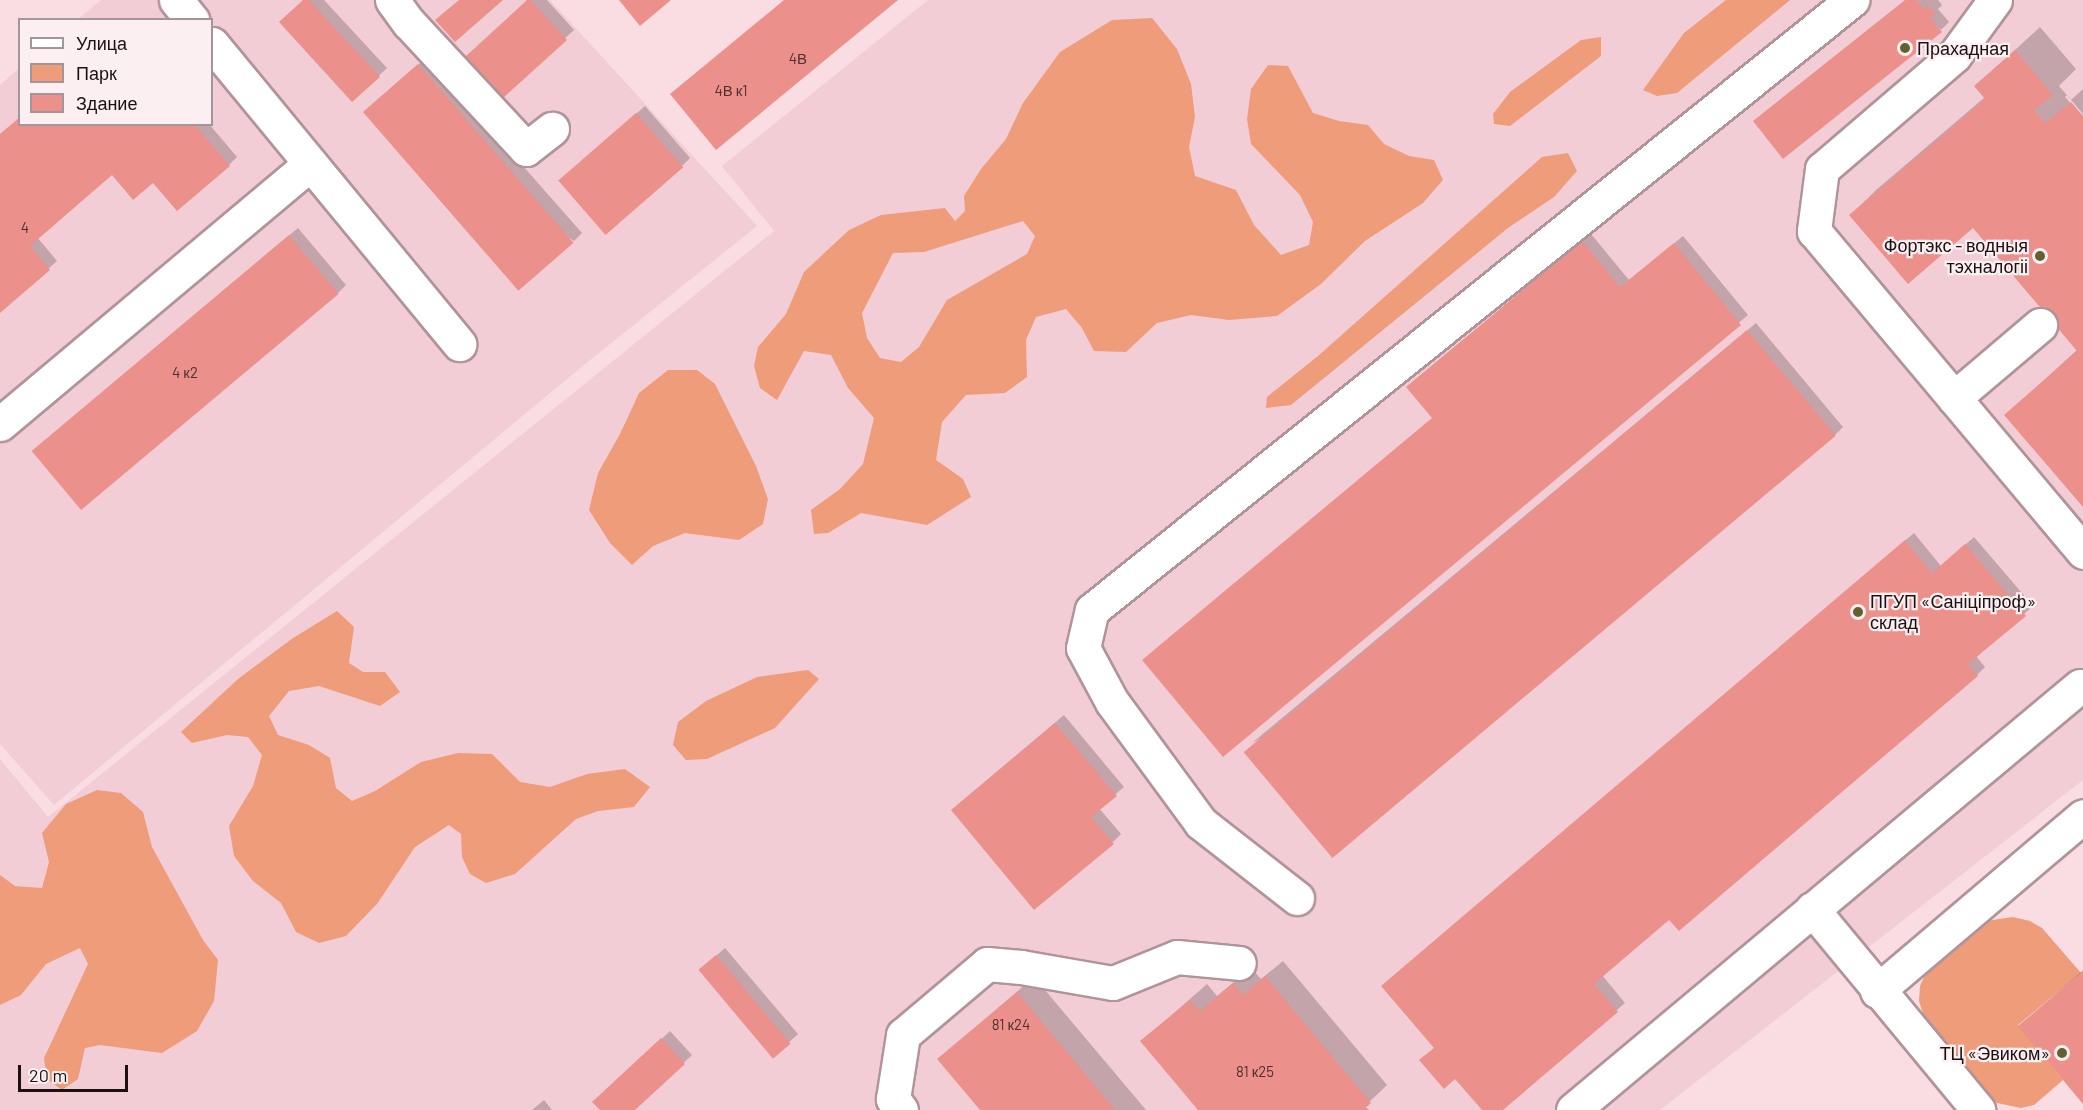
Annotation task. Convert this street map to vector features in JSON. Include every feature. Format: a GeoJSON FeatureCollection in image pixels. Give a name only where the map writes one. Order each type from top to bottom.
{"type":"FeatureCollection","features":[{"type":"Feature","properties":{"kind":"lane"},"geometry":{"type":"LineString","coordinates":[[176,0],[190,18]]}},
{"type":"Feature","properties":{"kind":"lane"},"geometry":{"type":"LineString","coordinates":[[392,0],[409,23],[526,149],[552,129]]}},
{"type":"Feature","properties":{"kind":"lane"},"geometry":{"type":"LineString","coordinates":[[1297,898],[1201,823],[1112,702],[1083,648],[1092,610],[1852,0]]}},
{"type":"Feature","properties":{"kind":"lane"},"geometry":{"type":"LineString","coordinates":[[1995,0],[1954,56],[1822,169],[1814,231],[2083,552]]}},
{"type":"Feature","properties":{"kind":"lane"},"geometry":{"type":"LineString","coordinates":[[213,45],[459,344]]}},
{"type":"Feature","properties":{"kind":"lane"},"geometry":{"type":"LineString","coordinates":[[0,424],[310,164]]}},
{"type":"Feature","properties":{"kind":"lane"},"geometry":{"type":"LineString","coordinates":[[1954,398],[2040,325]]}},
{"type":"Feature","properties":{"kind":"lane"},"geometry":{"type":"LineString","coordinates":[[1573,1110],[2080,686]]}},
{"type":"Feature","properties":{"kind":"lane"},"geometry":{"type":"LineString","coordinates":[[1877,991],[2083,816]]}},
{"type":"Feature","properties":{"kind":"lane"},"geometry":{"type":"LineString","coordinates":[[1812,909],[1877,991],[1978,1110]]}},
{"type":"Feature","properties":{"kind":"lane"},"geometry":{"type":"LineString","coordinates":[[901,1110],[893,1099],[903,1035],[987,964],[1021,967],[1113,984],[1177,957],[1239,963]]}},
{"type":"Feature","properties":{"kind":"shaded area"},"geometry":{"type":"Polygon","coordinates":[[[101,0],[550,0],[757,226],[584,365],[54,805],[0,744],[0,85],[18,69],[18,126],[213,126],[213,18],[79,18],[101,0]]]}},
{"type":"Feature","properties":{"kind":"shaded area"},"geometry":{"type":"Polygon","coordinates":[[[928,0],[2083,0],[2083,780],[1660,1110],[0,1110],[0,759],[48,817],[774,231],[722,166],[928,0]]]}},
{"type":"Feature","properties":{"kind":"green space"},"geometry":{"type":"Polygon","coordinates":[[[1726,0],[1790,0],[1677,93],[1657,96],[1643,90],[1684,33],[1726,0]]]}},
{"type":"Feature","properties":{"kind":"green space"},"geometry":{"type":"Polygon","coordinates":[[[1152,18],[1177,49],[1191,84],[1195,117],[1189,147],[1195,176],[1236,190],[1254,225],[1281,255],[1309,245],[1313,222],[1300,195],[1251,144],[1247,119],[1251,89],[1268,65],[1288,66],[1313,113],[1339,121],[1368,125],[1384,144],[1409,156],[1434,160],[1443,180],[1423,203],[1365,241],[1321,284],[1277,316],[1229,320],[1191,315],[1157,323],[1126,352],[1094,351],[1082,328],[1066,309],[1036,317],[1026,340],[1027,377],[1005,393],[966,395],[942,422],[936,460],[963,479],[971,497],[927,525],[861,513],[828,533],[814,534],[811,510],[840,489],[863,464],[874,418],[848,388],[831,355],[804,351],[777,400],[760,388],[754,366],[758,347],[786,314],[804,272],[849,230],[881,215],[945,208],[955,221],[965,211],[964,196],[981,169],[1006,139],[1023,103],[1060,52],[1112,20],[1152,18]],[[1023,221],[924,252],[893,253],[862,313],[867,338],[880,358],[901,362],[919,347],[947,300],[1027,254],[1035,236],[1023,221]]]}},
{"type":"Feature","properties":{"kind":"green space"},"geometry":{"type":"Polygon","coordinates":[[[1601,37],[1601,56],[1510,126],[1494,124],[1493,114],[1510,92],[1581,40],[1601,37]]]}},
{"type":"Feature","properties":{"kind":"green space"},"geometry":{"type":"Polygon","coordinates":[[[1568,153],[1577,171],[1554,197],[1508,228],[1291,405],[1266,408],[1267,397],[1318,356],[1542,157],[1568,153]]]}},
{"type":"Feature","properties":{"kind":"green space"},"geometry":{"type":"Polygon","coordinates":[[[668,370],[697,370],[715,384],[756,466],[768,499],[763,524],[739,540],[685,533],[653,546],[632,565],[610,543],[589,510],[598,473],[639,393],[668,370]]]}},
{"type":"Feature","properties":{"kind":"green space"},"geometry":{"type":"Polygon","coordinates":[[[337,611],[354,627],[349,663],[363,672],[385,672],[400,692],[380,706],[319,686],[289,691],[269,716],[278,735],[309,745],[330,758],[336,788],[352,801],[375,791],[421,762],[458,753],[492,754],[520,782],[550,787],[587,774],[625,769],[650,787],[634,807],[598,811],[576,819],[515,874],[486,883],[470,874],[462,857],[461,834],[449,825],[415,847],[377,904],[346,936],[319,943],[296,932],[281,903],[253,881],[234,856],[229,826],[253,786],[262,755],[248,737],[227,735],[192,743],[181,732],[238,679],[293,638],[337,611]]]}},
{"type":"Feature","properties":{"kind":"green space"},"geometry":{"type":"Polygon","coordinates":[[[808,670],[819,679],[775,728],[707,759],[686,760],[673,745],[678,722],[706,701],[757,677],[808,670]]]}},
{"type":"Feature","properties":{"kind":"green space"},"geometry":{"type":"Polygon","coordinates":[[[97,790],[121,793],[143,812],[152,847],[203,940],[218,960],[214,1001],[197,1031],[162,1053],[100,1045],[85,1048],[78,1079],[62,1090],[47,1079],[44,1058],[88,964],[80,948],[46,964],[21,995],[0,1005],[0,875],[15,886],[42,888],[49,862],[42,833],[66,804],[97,790]]]}},
{"type":"Feature","properties":{"kind":"green space"},"geometry":{"type":"Polygon","coordinates":[[[2013,917],[2030,921],[2042,928],[2081,973],[2018,1025],[2063,1080],[2034,1105],[2021,1108],[1997,1103],[1935,1032],[1924,1017],[1919,1001],[1920,986],[1925,975],[1978,927],[1992,920],[2013,917]]]}},
{"type":"Feature","properties":{"kind":"building"},"geometry":{"type":"Polygon","coordinates":[[[303,0],[309,0],[380,77],[352,102],[279,22],[303,0]]]}},
{"type":"Feature","properties":{"kind":"building"},"geometry":{"type":"Polygon","coordinates":[[[459,0],[503,0],[455,42],[435,20],[459,0]]]}},
{"type":"Feature","properties":{"kind":"building"},"geometry":{"type":"Polygon","coordinates":[[[527,0],[531,0],[567,40],[503,98],[465,57],[527,0]]]}},
{"type":"Feature","properties":{"kind":"building"},"geometry":{"type":"Polygon","coordinates":[[[619,0],[671,0],[640,26],[619,0]]]}},
{"type":"Feature","properties":{"kind":"building"},"geometry":{"type":"Polygon","coordinates":[[[784,0],[898,0],[716,150],[670,94],[784,0]]]}},
{"type":"Feature","properties":{"kind":"building"},"geometry":{"type":"Polygon","coordinates":[[[1905,0],[1916,0],[1924,9],[1928,6],[1935,14],[1930,18],[1942,32],[1783,159],[1753,121],[1905,0]]]}},
{"type":"Feature","properties":{"kind":"building","name":"Фортэкс - водныя тэхналогіі"},"geometry":{"type":"Polygon","coordinates":[[[2015,50],[2053,95],[2034,110],[2045,123],[2071,102],[2083,116],[2083,507],[2004,415],[2077,351],[1973,228],[1908,284],[1849,215],[1985,99],[1974,86],[2015,50]]]}},
{"type":"Feature","properties":{"kind":"building"},"geometry":{"type":"Polygon","coordinates":[[[418,64],[573,243],[518,291],[363,112],[418,64]]]}},
{"type":"Feature","properties":{"kind":"building"},"geometry":{"type":"Polygon","coordinates":[[[636,113],[683,167],[606,235],[558,181],[636,113]]]}},
{"type":"Feature","properties":{"kind":"building"},"geometry":{"type":"Polygon","coordinates":[[[18,119],[18,126],[196,126],[230,166],[177,211],[153,183],[133,200],[112,175],[30,246],[50,270],[0,313],[0,134],[18,119]]]}},
{"type":"Feature","properties":{"kind":"building"},"geometry":{"type":"Polygon","coordinates":[[[289,235],[338,294],[81,510],[32,451],[289,235]]]}},
{"type":"Feature","properties":{"kind":"building"},"geometry":{"type":"Polygon","coordinates":[[[1582,241],[1620,287],[1674,243],[1741,325],[1223,757],[1142,660],[1432,418],[1406,387],[1582,241]]]}},
{"type":"Feature","properties":{"kind":"building"},"geometry":{"type":"Polygon","coordinates":[[[1747,330],[1836,436],[1332,858],[1244,752],[1747,330]]]}},
{"type":"Feature","properties":{"kind":"building"},"geometry":{"type":"Polygon","coordinates":[[[1905,540],[1932,573],[1965,544],[2026,616],[1968,664],[1978,676],[1679,931],[1669,920],[1594,984],[1618,1012],[1503,1110],[1482,1110],[1455,1079],[1444,1089],[1419,1060],[1434,1048],[1381,986],[1905,540]]]}},
{"type":"Feature","properties":{"kind":"building"},"geometry":{"type":"Polygon","coordinates":[[[1055,723],[1117,796],[1091,817],[1114,844],[1034,910],[951,810],[1055,723]]]}},
{"type":"Feature","properties":{"kind":"building"},"geometry":{"type":"Polygon","coordinates":[[[716,955],[791,1044],[773,1059],[698,970],[716,955]]]}},
{"type":"Feature","properties":{"kind":"building","name":"ТЦ «Эвиком»"},"geometry":{"type":"Polygon","coordinates":[[[2083,971],[2083,1104],[2018,1026],[2083,971]]]}},
{"type":"Feature","properties":{"kind":"building"},"geometry":{"type":"Polygon","coordinates":[[[1265,976],[1371,1103],[1363,1110],[1198,1110],[1140,1041],[1190,1000],[1200,1011],[1233,983],[1243,995],[1265,976]]]}},
{"type":"Feature","properties":{"kind":"building"},"geometry":{"type":"Polygon","coordinates":[[[1017,992],[1115,1110],[980,1110],[937,1059],[1017,992]]]}},
{"type":"Feature","properties":{"kind":"building"},"geometry":{"type":"Polygon","coordinates":[[[661,1038],[685,1064],[635,1110],[600,1110],[592,1102],[661,1038]]]}},
{"type":"Feature","properties":{"kind":"place","name":"Прахадная"},"geometry":{"type":"Point","coordinates":[1905,48]}},
{"type":"Feature","properties":{"kind":"place","name":"Фортэкс - водныя тэхналогіі"},"geometry":{"type":"Point","coordinates":[2040,256]}},
{"type":"Feature","properties":{"kind":"place","name":"ПГУП «Саніціпроф» склад"},"geometry":{"type":"Point","coordinates":[1858,612]}},
{"type":"Feature","properties":{"kind":"place","name":"ТЦ «Эвиком»"},"geometry":{"type":"Point","coordinates":[2062,1053]}}]}
